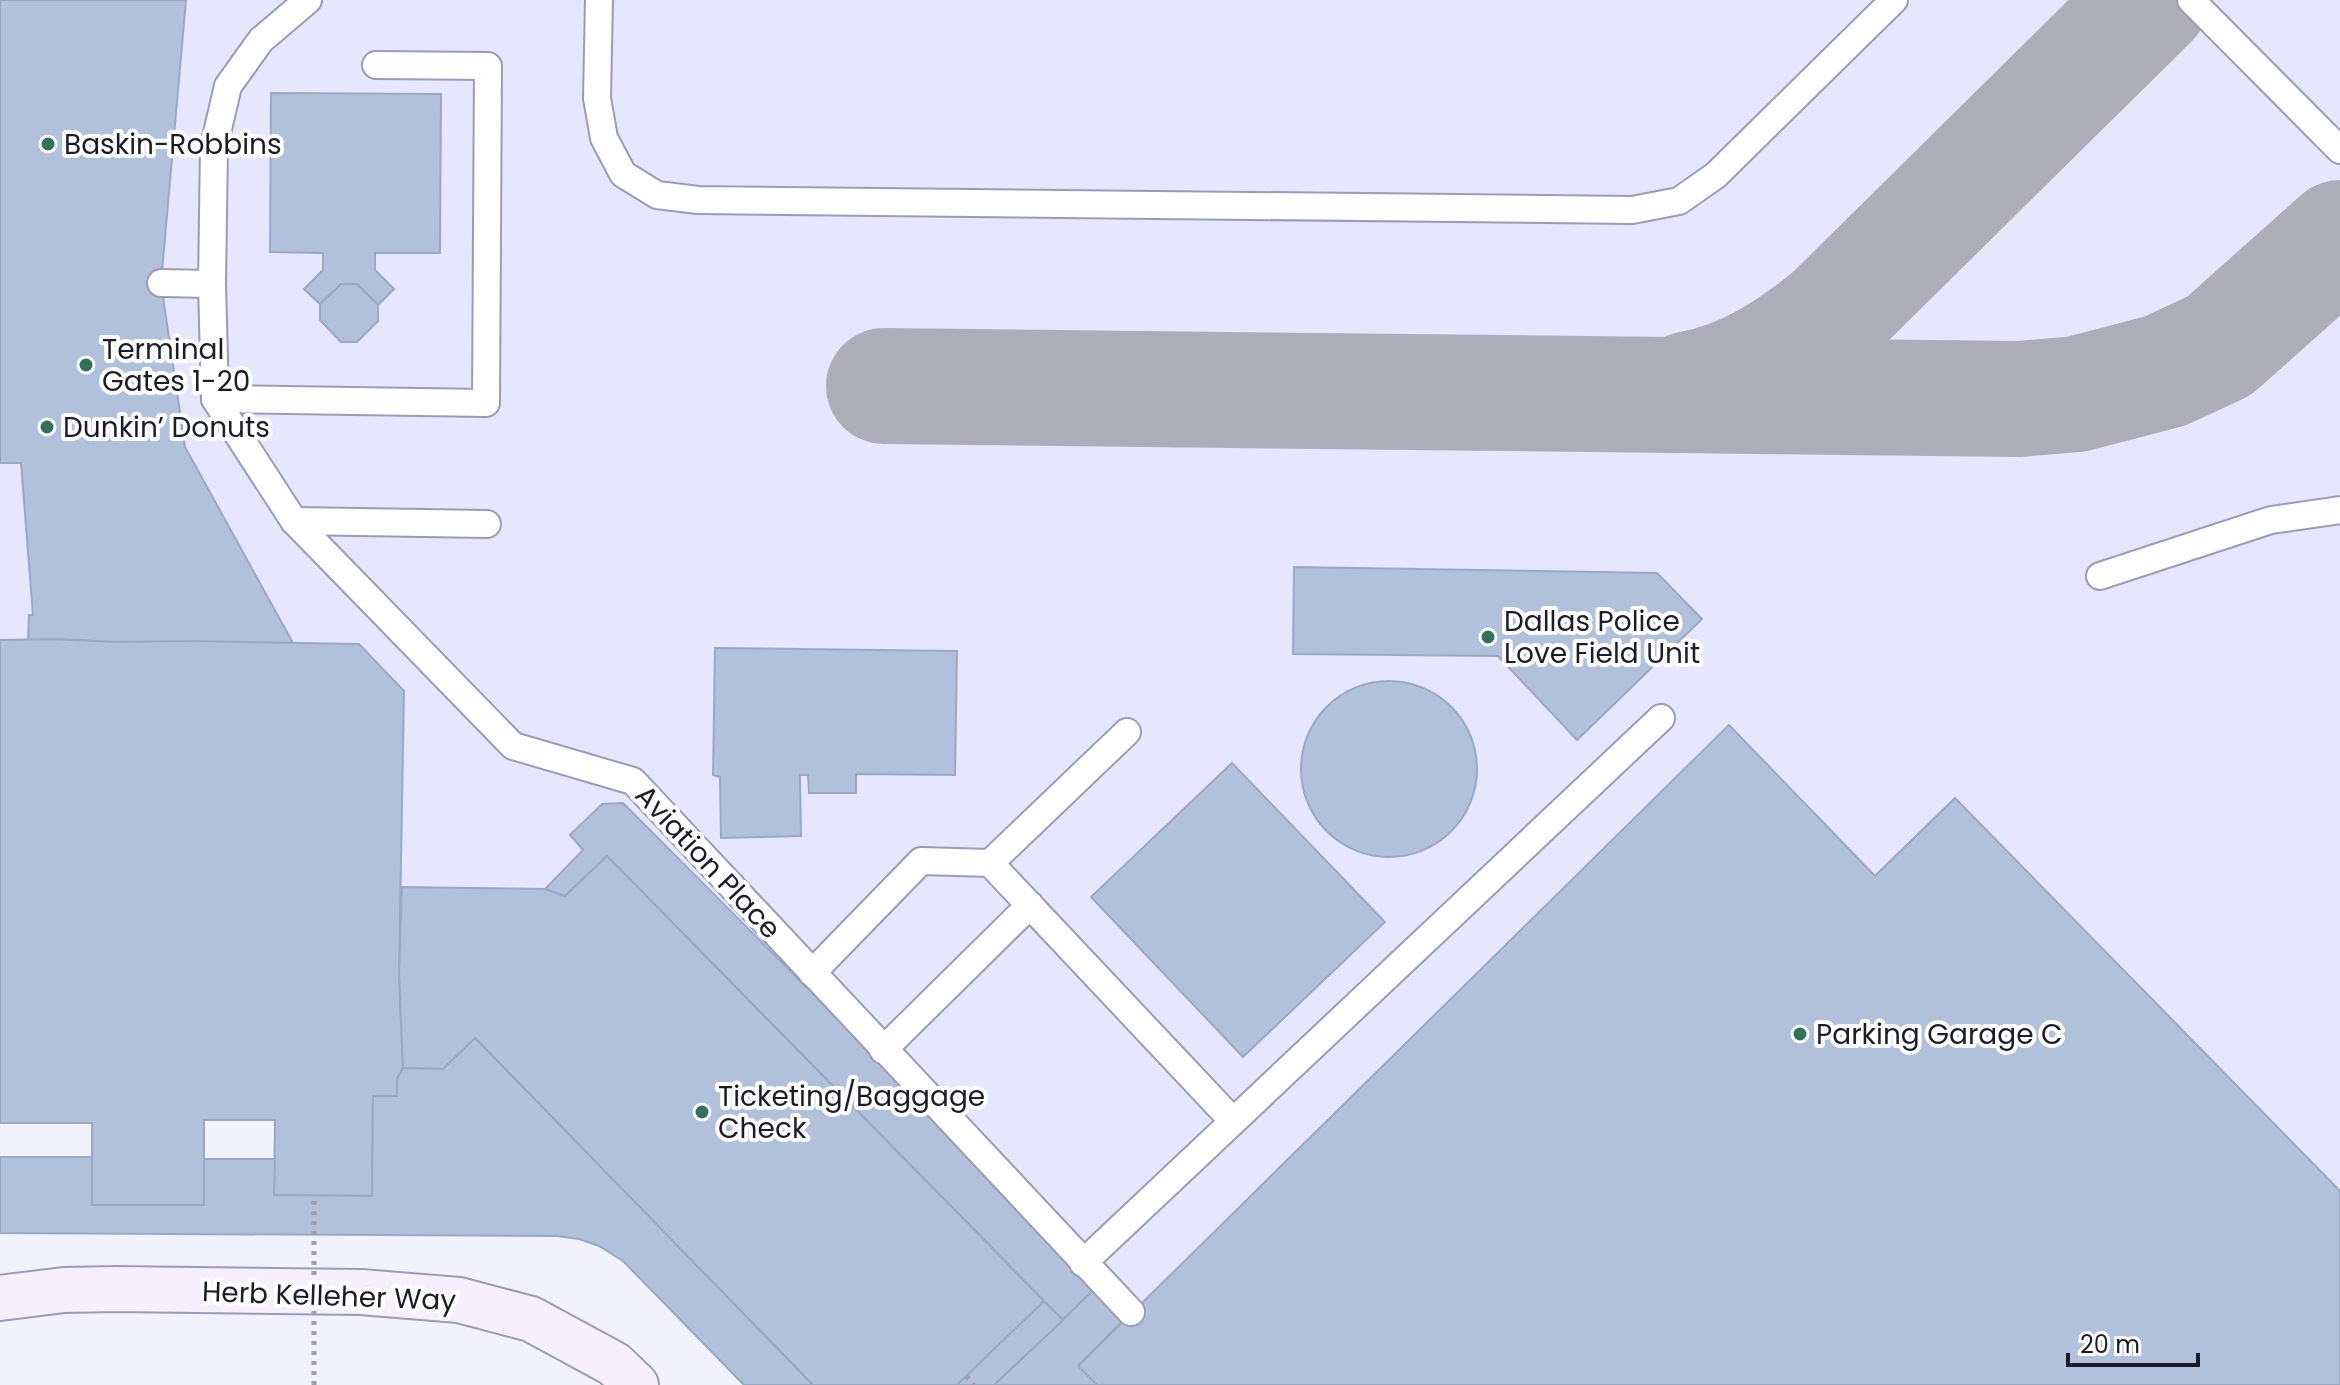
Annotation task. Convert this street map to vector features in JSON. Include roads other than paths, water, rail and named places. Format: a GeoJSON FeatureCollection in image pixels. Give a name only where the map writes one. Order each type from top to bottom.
{"type":"FeatureCollection","features":[{"type":"Feature","properties":{"kind":"main road","name":"Herb Kelleher Way"},"geometry":{"type":"LineString","coordinates":[[0,1298],[64,1290],[116,1289],[361,1292],[459,1300],[531,1319],[614,1364],[636,1385]]}},
{"type":"Feature","properties":{"kind":"lane"},"geometry":{"type":"LineString","coordinates":[[308,0],[261,40],[228,86],[214,146],[212,284],[215,399],[486,403],[488,66],[376,65]]}},
{"type":"Feature","properties":{"kind":"lane"},"geometry":{"type":"LineString","coordinates":[[599,0],[597,98],[604,138],[623,174],[657,195],[698,200],[1632,210],[1679,201],[1716,175],[1894,0]]}},
{"type":"Feature","properties":{"kind":"lane"},"geometry":{"type":"LineString","coordinates":[[2191,0],[2340,150]]}},
{"type":"Feature","properties":{"kind":"lane"},"geometry":{"type":"LineString","coordinates":[[161,283],[212,284]]}},
{"type":"Feature","properties":{"kind":"lane","name":"Aviation Place"},"geometry":{"type":"LineString","coordinates":[[215,399],[294,521],[513,746],[633,781],[1131,1312]]}},
{"type":"Feature","properties":{"kind":"lane"},"geometry":{"type":"LineString","coordinates":[[2100,576],[2271,520],[2340,510]]}},
{"type":"Feature","properties":{"kind":"lane"},"geometry":{"type":"LineString","coordinates":[[294,521],[487,524]]}},
{"type":"Feature","properties":{"kind":"lane"},"geometry":{"type":"LineString","coordinates":[[1083,1263],[1661,718]]}},
{"type":"Feature","properties":{"kind":"lane"},"geometry":{"type":"LineString","coordinates":[[990,863],[1127,732]]}},
{"type":"Feature","properties":{"kind":"lane"},"geometry":{"type":"LineString","coordinates":[[812,973],[921,861],[990,863],[1233,1121]]}},
{"type":"Feature","properties":{"kind":"lane"},"geometry":{"type":"LineString","coordinates":[[883,1050],[1030,905]]}},
{"type":"Feature","properties":{"kind":"place","name":"Baskin-Robbins"},"geometry":{"type":"Point","coordinates":[48,144]}},
{"type":"Feature","properties":{"kind":"place","name":"Terminal Gates 1-20"},"geometry":{"type":"Point","coordinates":[86,365]}},
{"type":"Feature","properties":{"kind":"place","name":"Dunkin’ Donuts"},"geometry":{"type":"Point","coordinates":[47,427]}},
{"type":"Feature","properties":{"kind":"place","name":"Dallas Police Love Field Unit"},"geometry":{"type":"Point","coordinates":[1488,637]}},
{"type":"Feature","properties":{"kind":"place","name":"Parking Garage C"},"geometry":{"type":"Point","coordinates":[1800,1034]}},
{"type":"Feature","properties":{"kind":"place","name":"Ticketing/Baggage Check"},"geometry":{"type":"Point","coordinates":[702,1112]}}]}
